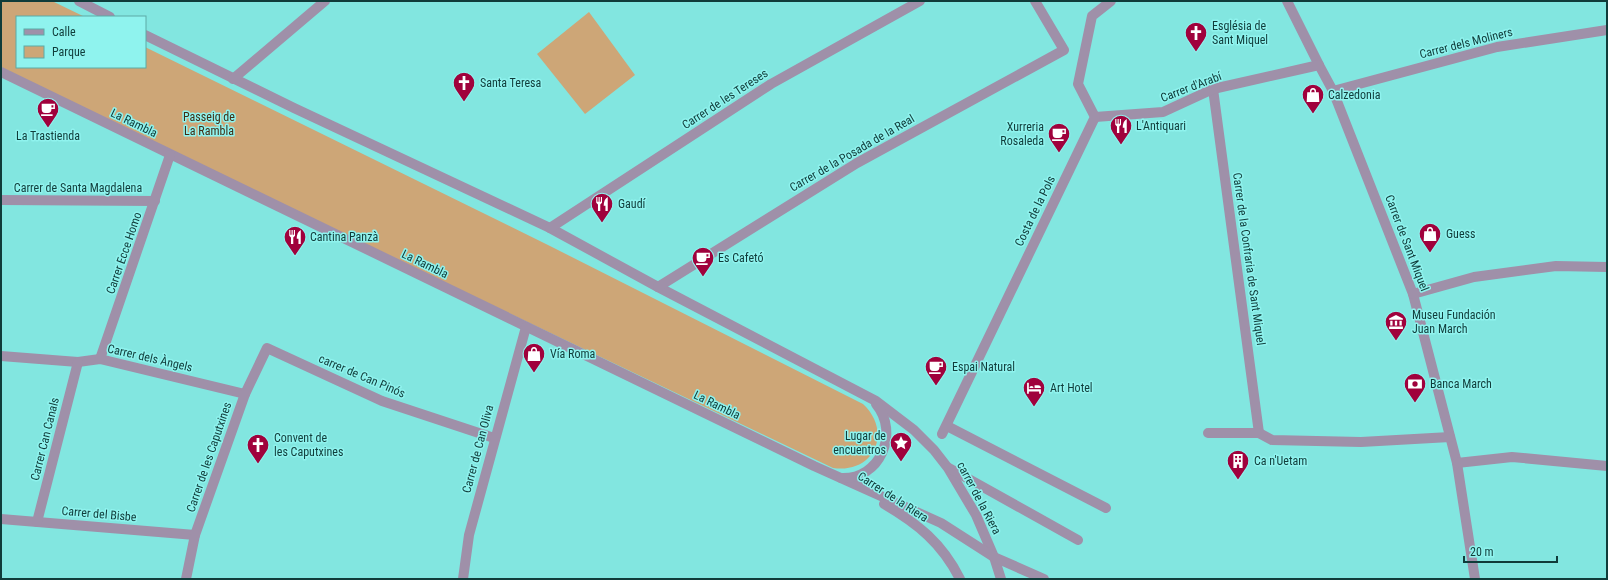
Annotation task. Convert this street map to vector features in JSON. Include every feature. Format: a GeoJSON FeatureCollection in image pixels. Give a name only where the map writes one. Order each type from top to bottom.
{"type":"FeatureCollection","features":[{"type":"Feature","properties":{"kind":"street"},"geometry":{"type":"LineString","coordinates":[[79,1],[97,5],[109,16]]}},
{"type":"Feature","properties":{"kind":"street"},"geometry":{"type":"LineString","coordinates":[[233,79],[325,1]]}},
{"type":"Feature","properties":{"kind":"street","name":"Carrer de les Tereses"},"geometry":{"type":"LineString","coordinates":[[550,228],[771,84],[920,1]]}},
{"type":"Feature","properties":{"kind":"street","name":"Carrer de la Posada de la Real"},"geometry":{"type":"LineString","coordinates":[[658,287],[857,163],[1064,50],[1035,1]]}},
{"type":"Feature","properties":{"kind":"street"},"geometry":{"type":"LineString","coordinates":[[1095,117],[1078,84],[1092,16],[1110,1]]}},
{"type":"Feature","properties":{"kind":"street","name":"Carrer de Sant Miquel"},"geometry":{"type":"LineString","coordinates":[[1287,1],[1333,90],[1413,294],[1457,463],[1475,579]]}},
{"type":"Feature","properties":{"kind":"street","name":"Carrer dels Moliners"},"geometry":{"type":"LineString","coordinates":[[1333,90],[1497,47],[1607,30]]}},
{"type":"Feature","properties":{"kind":"street"},"geometry":{"type":"LineString","coordinates":[[146,36],[233,79],[550,228],[658,287],[863,394],[872,400],[882,413],[887,429],[886,442],[881,456],[871,468],[856,476],[839,478]]}},
{"type":"Feature","properties":{"kind":"street","name":"Carrer d'Arabí"},"geometry":{"type":"LineString","coordinates":[[1095,117],[1163,112],[1214,89],[1319,65]]}},
{"type":"Feature","properties":{"kind":"street","name":"La Rambla"},"geometry":{"type":"LineString","coordinates":[[1,72],[839,478]]}},
{"type":"Feature","properties":{"kind":"street","name":"Carrer de la Confraria de Sant Miquel"},"geometry":{"type":"LineString","coordinates":[[1214,89],[1259,433]]}},
{"type":"Feature","properties":{"kind":"street","name":"Costa de la Pols"},"geometry":{"type":"LineString","coordinates":[[1095,117],[944,430],[1106,508]]}},
{"type":"Feature","properties":{"kind":"street","name":"Carrer Ecce Homo"},"geometry":{"type":"LineString","coordinates":[[100,359],[170,155]]}},
{"type":"Feature","properties":{"kind":"street","name":"Carrer de Santa Magdalena"},"geometry":{"type":"LineString","coordinates":[[1,200],[155,201]]}},
{"type":"Feature","properties":{"kind":"street"},"geometry":{"type":"LineString","coordinates":[[1413,294],[1474,277],[1556,266],[1607,267]]}},
{"type":"Feature","properties":{"kind":"street","name":"Carrer de Can Oliva"},"geometry":{"type":"LineString","coordinates":[[463,579],[469,535],[494,438],[526,327]]}},
{"type":"Feature","properties":{"kind":"street","name":"carrer de Can Pinós"},"geometry":{"type":"LineString","coordinates":[[268,348],[382,401],[494,438]]}},
{"type":"Feature","properties":{"kind":"street","name":"Carrer de les Caputxines"},"geometry":{"type":"LineString","coordinates":[[186,579],[195,535],[244,394],[268,348]]}},
{"type":"Feature","properties":{"kind":"street","name":"Carrer dels Àngels"},"geometry":{"type":"LineString","coordinates":[[1,356],[78,362],[100,359],[244,394]]}},
{"type":"Feature","properties":{"kind":"street","name":"Carrer Can Canals"},"geometry":{"type":"LineString","coordinates":[[37,522],[78,362]]}},
{"type":"Feature","properties":{"kind":"street","name":"carrer de la Riera"},"geometry":{"type":"LineString","coordinates":[[863,394],[882,405],[914,430],[934,450],[948,468],[976,516],[994,557]]}},
{"type":"Feature","properties":{"kind":"street"},"geometry":{"type":"LineString","coordinates":[[1208,433],[1259,433],[1272,440],[1362,442],[1450,437]]}},
{"type":"Feature","properties":{"kind":"street"},"geometry":{"type":"LineString","coordinates":[[1457,463],[1512,457],[1607,466]]}},
{"type":"Feature","properties":{"kind":"street"},"geometry":{"type":"LineString","coordinates":[[948,468],[1078,540]]}},
{"type":"Feature","properties":{"kind":"street"},"geometry":{"type":"LineString","coordinates":[[839,478],[941,523],[994,557],[1044,579]]}},
{"type":"Feature","properties":{"kind":"street","name":"Carrer de la Riera"},"geometry":{"type":"LineString","coordinates":[[839,478],[917,524],[939,546],[960,579]]}},
{"type":"Feature","properties":{"kind":"street","name":"Carrer del Bisbe"},"geometry":{"type":"LineString","coordinates":[[1,519],[195,535]]}},
{"type":"Feature","properties":{"kind":"street"},"geometry":{"type":"LineString","coordinates":[[994,557],[1001,579]]}},
{"type":"Feature","properties":{"kind":"green space","name":"Passeig de La Rambla"},"geometry":{"type":"Polygon","coordinates":[[[1,1],[52,1],[83,16],[16,16],[16,68],[146,68],[146,47],[550,246],[863,404],[872,415],[877,427],[878,438],[875,449],[868,458],[859,464],[847,468],[833,468],[186,159],[1,67],[1,1]]]}},
{"type":"Feature","properties":{"kind":"green space"},"geometry":{"type":"Polygon","coordinates":[[[589,12],[635,75],[585,114],[537,54],[589,12]]]}},
{"type":"Feature","properties":{"kind":"place","name":"Església de Sant Miquel"},"geometry":{"type":"Point","coordinates":[1196,52]}},
{"type":"Feature","properties":{"kind":"place","name":"Santa Teresa"},"geometry":{"type":"Point","coordinates":[464,102]}},
{"type":"Feature","properties":{"kind":"place","name":"Calzedonia"},"geometry":{"type":"Point","coordinates":[1313,114]}},
{"type":"Feature","properties":{"kind":"place","name":"La Trastienda"},"geometry":{"type":"Point","coordinates":[48,128]}},
{"type":"Feature","properties":{"kind":"place","name":"L'Antiquari"},"geometry":{"type":"Point","coordinates":[1121,146]}},
{"type":"Feature","properties":{"kind":"place","name":"Xurreria Rosaleda"},"geometry":{"type":"Point","coordinates":[1059,154]}},
{"type":"Feature","properties":{"kind":"place","name":"Gaudí"},"geometry":{"type":"Point","coordinates":[602,224]}},
{"type":"Feature","properties":{"kind":"place","name":"Guess"},"geometry":{"type":"Point","coordinates":[1430,254]}},
{"type":"Feature","properties":{"kind":"place","name":"Cantina Panzà"},"geometry":{"type":"Point","coordinates":[295,256]}},
{"type":"Feature","properties":{"kind":"place","name":"Es Cafetó"},"geometry":{"type":"Point","coordinates":[703,278]}},
{"type":"Feature","properties":{"kind":"place","name":"Museu Fundación Juan March"},"geometry":{"type":"Point","coordinates":[1396,342]}},
{"type":"Feature","properties":{"kind":"place","name":"Vía Roma"},"geometry":{"type":"Point","coordinates":[534,374]}},
{"type":"Feature","properties":{"kind":"place","name":"Espai Natural"},"geometry":{"type":"Point","coordinates":[936,386]}},
{"type":"Feature","properties":{"kind":"place","name":"Banca March"},"geometry":{"type":"Point","coordinates":[1415,404]}},
{"type":"Feature","properties":{"kind":"place","name":"Art Hotel"},"geometry":{"type":"Point","coordinates":[1034,408]}},
{"type":"Feature","properties":{"kind":"place","name":"Lugar de encuentros"},"geometry":{"type":"Point","coordinates":[901,462]}},
{"type":"Feature","properties":{"kind":"place","name":"Convent de les Caputxines"},"geometry":{"type":"Point","coordinates":[258,464]}},
{"type":"Feature","properties":{"kind":"place","name":"Ca n'Uetam"},"geometry":{"type":"Point","coordinates":[1238,480]}}]}
